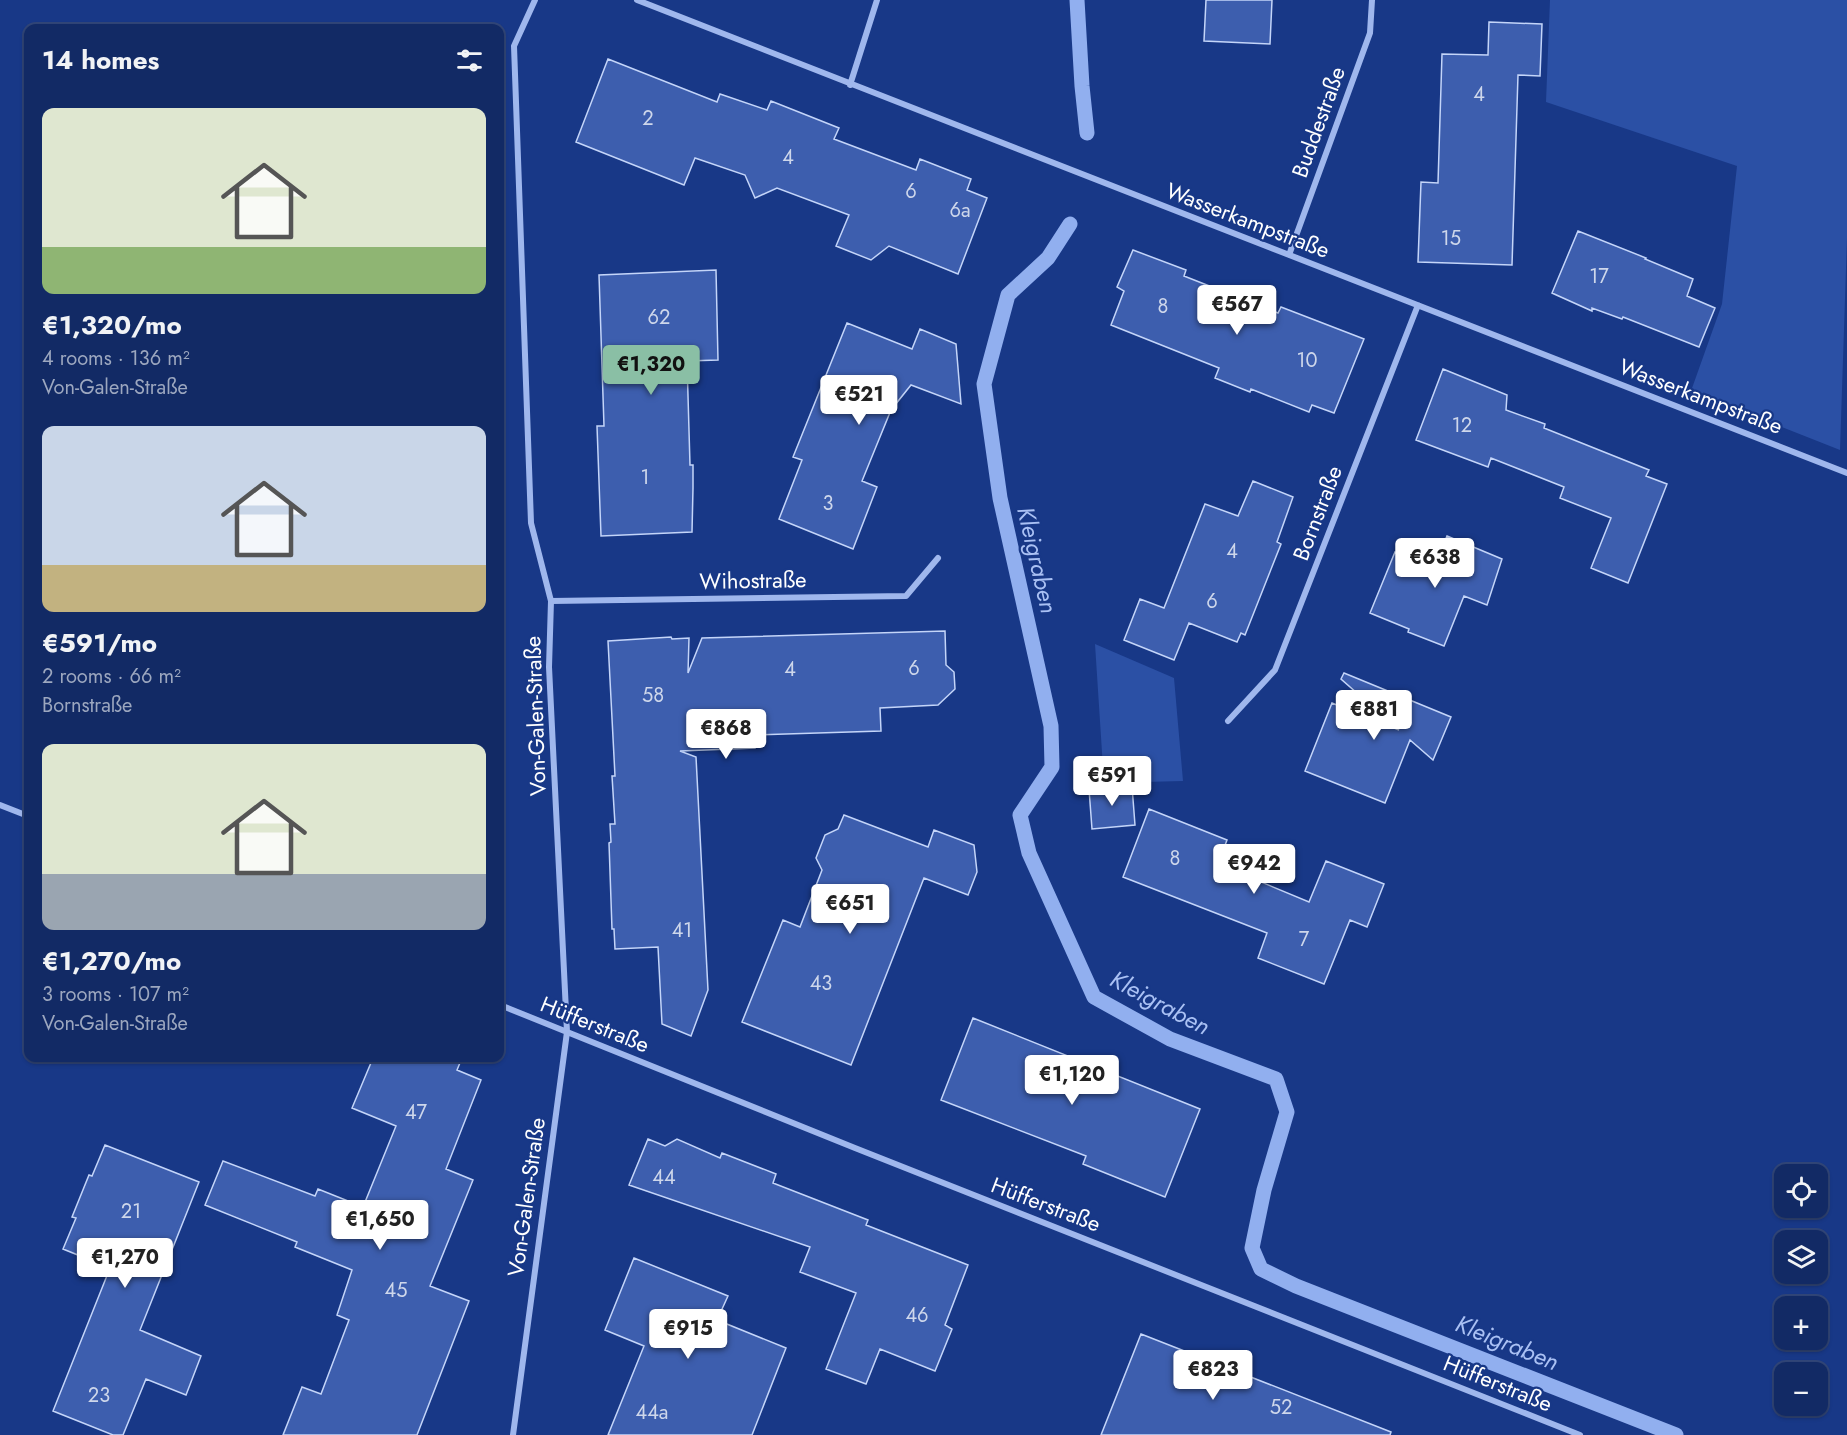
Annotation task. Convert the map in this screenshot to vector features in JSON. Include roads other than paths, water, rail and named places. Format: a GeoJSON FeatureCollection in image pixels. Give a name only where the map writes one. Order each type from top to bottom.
{"type":"FeatureCollection","features":[{"type":"Feature","properties":{"kind":"street","name":"Von-Galen-Straße"},"geometry":{"type":"LineString","coordinates":[[513,1435],[567,1032],[549,667],[551,601],[531,524],[514,46],[535,0]]}},
{"type":"Feature","properties":{"kind":"street","name":"Wasserkampstraße"},"geometry":{"type":"LineString","coordinates":[[637,0],[1847,472]]}},
{"type":"Feature","properties":{"kind":"street"},"geometry":{"type":"LineString","coordinates":[[850,84],[877,0]]}},
{"type":"Feature","properties":{"kind":"street","name":"Buddestraße"},"geometry":{"type":"LineString","coordinates":[[1289,255],[1370,33],[1372,0]]}},
{"type":"Feature","properties":{"kind":"street","name":"Bornstraße"},"geometry":{"type":"LineString","coordinates":[[1228,721],[1275,670],[1418,305]]}},
{"type":"Feature","properties":{"kind":"street","name":"Wihostraße"},"geometry":{"type":"LineString","coordinates":[[551,601],[906,596],[938,558]]}},
{"type":"Feature","properties":{"kind":"street"},"geometry":{"type":"LineString","coordinates":[[0,805],[24,814]]}},
{"type":"Feature","properties":{"kind":"street","name":"Hüfferstraße"},"geometry":{"type":"LineString","coordinates":[[504,1007],[1580,1435]]}},
{"type":"Feature","properties":{"kind":"waterway","name":"Kleigraben"},"geometry":{"type":"LineString","coordinates":[[1077,0],[1087,133]]}},
{"type":"Feature","properties":{"kind":"waterway","name":"Kleigraben"},"geometry":{"type":"LineString","coordinates":[[1070,224],[1048,258],[1008,295],[984,384],[1000,498],[1051,726],[1052,767],[1020,815],[1029,853],[1094,997],[1170,1039],[1276,1079],[1287,1112],[1264,1190],[1252,1248],[1261,1269],[1296,1286],[1676,1435]]}}]}
